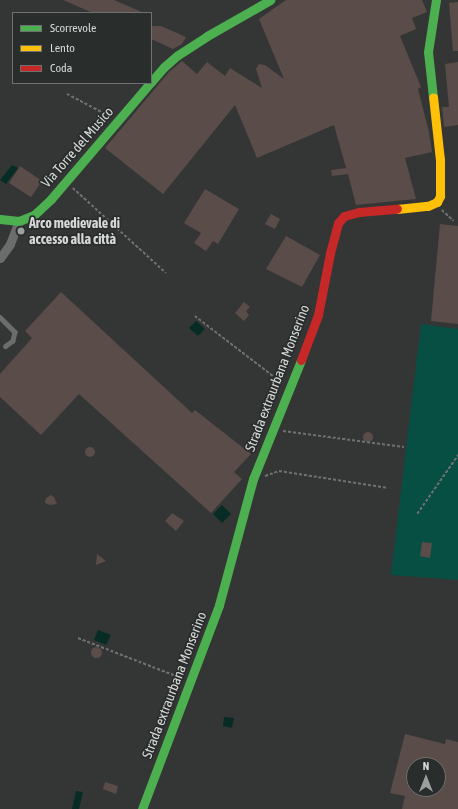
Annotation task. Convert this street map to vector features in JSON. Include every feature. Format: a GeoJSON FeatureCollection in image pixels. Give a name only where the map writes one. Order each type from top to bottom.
{"type":"FeatureCollection","features":[{"type":"Feature","properties":{"kind":"street","name":"Via Torre del Musico"},"geometry":{"type":"LineString","coordinates":[[152,82],[164,67],[178,55],[207,36],[270,0]]}},
{"type":"Feature","properties":{"kind":"street"},"geometry":{"type":"LineString","coordinates":[[436,0],[428,52],[440,160],[440,196],[438,202]]}},
{"type":"Feature","properties":{"kind":"street","name":"Via Torre del Musico"},"geometry":{"type":"LineString","coordinates":[[19,221],[34,215],[66,181],[150,84]]}},
{"type":"Feature","properties":{"kind":"street","name":"Strada extraurbana Monserino"},"geometry":{"type":"LineString","coordinates":[[142,809],[219,605],[253,479],[291,387],[318,315],[330,253],[338,223],[344,216],[360,212],[428,206],[438,202]]}},
{"type":"Feature","properties":{"kind":"street"},"geometry":{"type":"LineString","coordinates":[[0,219],[19,221],[10,244],[0,258]]}},
{"type":"Feature","properties":{"kind":"lane"},"geometry":{"type":"LineString","coordinates":[[0,317],[15,332],[13,341],[6,346]]}},
{"type":"Feature","properties":{"kind":"path"},"geometry":{"type":"LineString","coordinates":[[67,94],[118,120]]}},
{"type":"Feature","properties":{"kind":"path"},"geometry":{"type":"LineString","coordinates":[[66,181],[166,273]]}},
{"type":"Feature","properties":{"kind":"path"},"geometry":{"type":"LineString","coordinates":[[438,202],[439,208],[454,222]]}},
{"type":"Feature","properties":{"kind":"path"},"geometry":{"type":"LineString","coordinates":[[195,316],[281,383],[291,387]]}},
{"type":"Feature","properties":{"kind":"path"},"geometry":{"type":"LineString","coordinates":[[273,430],[404,447]]}},
{"type":"Feature","properties":{"kind":"path"},"geometry":{"type":"LineString","coordinates":[[417,514],[458,455]]}},
{"type":"Feature","properties":{"kind":"path"},"geometry":{"type":"LineString","coordinates":[[253,479],[271,475],[279,471],[386,488]]}},
{"type":"Feature","properties":{"kind":"path"},"geometry":{"type":"LineString","coordinates":[[78,638],[190,682]]}},
{"type":"Feature","properties":{"kind":"shaded area"},"geometry":{"type":"Polygon","coordinates":[[[12,165],[18,168],[6,184],[0,180],[12,165]]]}},
{"type":"Feature","properties":{"kind":"shaded area"},"geometry":{"type":"Polygon","coordinates":[[[196,321],[205,329],[198,336],[189,328],[196,321]]]}},
{"type":"Feature","properties":{"kind":"shaded area"},"geometry":{"type":"Polygon","coordinates":[[[421,324],[458,329],[458,580],[391,575],[421,324]]]}},
{"type":"Feature","properties":{"kind":"shaded area"},"geometry":{"type":"Polygon","coordinates":[[[222,505],[231,514],[222,523],[213,514],[222,505]]]}},
{"type":"Feature","properties":{"kind":"shaded area"},"geometry":{"type":"Polygon","coordinates":[[[98,630],[111,635],[106,645],[94,640],[98,630]]]}},
{"type":"Feature","properties":{"kind":"shaded area"},"geometry":{"type":"Polygon","coordinates":[[[224,717],[234,718],[232,728],[223,726],[224,717]]]}},
{"type":"Feature","properties":{"kind":"shaded area"},"geometry":{"type":"Polygon","coordinates":[[[76,791],[83,792],[79,809],[72,809],[76,791]]]}},
{"type":"Feature","properties":{"kind":"building"},"geometry":{"type":"Polygon","coordinates":[[[63,0],[114,0],[142,12],[91,12],[63,0]]]}},
{"type":"Feature","properties":{"kind":"building"},"geometry":{"type":"Polygon","coordinates":[[[286,0],[422,0],[427,12],[412,18],[416,29],[400,36],[421,87],[418,89],[429,132],[432,152],[405,158],[416,199],[356,205],[348,174],[332,176],[331,170],[346,168],[334,125],[257,158],[235,105],[163,194],[105,148],[169,72],[182,61],[197,74],[207,62],[225,76],[230,68],[262,88],[256,69],[259,64],[265,65],[284,79],[259,19],[286,0]]]}},
{"type":"Feature","properties":{"kind":"building"},"geometry":{"type":"Polygon","coordinates":[[[458,2],[458,51],[453,51],[449,3],[458,2]]]}},
{"type":"Feature","properties":{"kind":"building"},"geometry":{"type":"Polygon","coordinates":[[[152,26],[161,26],[186,37],[182,44],[173,49],[152,39],[152,26]]]}},
{"type":"Feature","properties":{"kind":"building"},"geometry":{"type":"Polygon","coordinates":[[[458,62],[458,125],[444,127],[442,107],[449,107],[445,64],[458,62]]]}},
{"type":"Feature","properties":{"kind":"building"},"geometry":{"type":"Polygon","coordinates":[[[20,166],[42,181],[31,197],[9,183],[20,166]]]}},
{"type":"Feature","properties":{"kind":"building"},"geometry":{"type":"Polygon","coordinates":[[[205,189],[239,209],[218,244],[213,241],[206,251],[194,243],[201,233],[184,223],[205,189]]]}},
{"type":"Feature","properties":{"kind":"building"},"geometry":{"type":"Polygon","coordinates":[[[271,214],[280,219],[275,229],[265,224],[271,214]]]}},
{"type":"Feature","properties":{"kind":"building"},"geometry":{"type":"Polygon","coordinates":[[[440,224],[458,226],[458,324],[431,321],[440,224]]]}},
{"type":"Feature","properties":{"kind":"building"},"geometry":{"type":"Polygon","coordinates":[[[286,236],[320,255],[302,287],[266,269],[286,236]]]}},
{"type":"Feature","properties":{"kind":"building"},"geometry":{"type":"Polygon","coordinates":[[[61,292],[192,413],[195,410],[251,454],[234,472],[242,479],[211,513],[79,394],[41,435],[0,397],[0,374],[32,338],[25,331],[61,292]]]}},
{"type":"Feature","properties":{"kind":"building"},"geometry":{"type":"Polygon","coordinates":[[[244,302],[250,307],[246,311],[249,315],[244,321],[235,313],[244,302]]]}},
{"type":"Feature","properties":{"kind":"building"},"geometry":{"type":"Polygon","coordinates":[[[366,432],[370,432],[372,433],[372,441],[366,442],[363,439],[363,435],[366,432]]]}},
{"type":"Feature","properties":{"kind":"building"},"geometry":{"type":"Polygon","coordinates":[[[88,447],[92,447],[94,448],[94,456],[88,457],[85,454],[85,450],[88,447]]]}},
{"type":"Feature","properties":{"kind":"building"},"geometry":{"type":"Polygon","coordinates":[[[51,495],[54,497],[57,504],[50,505],[45,503],[46,498],[51,495]]]}},
{"type":"Feature","properties":{"kind":"building"},"geometry":{"type":"Polygon","coordinates":[[[172,513],[184,521],[176,531],[165,521],[172,513]]]}},
{"type":"Feature","properties":{"kind":"building"},"geometry":{"type":"Polygon","coordinates":[[[422,542],[432,543],[430,558],[420,556],[422,542]]]}},
{"type":"Feature","properties":{"kind":"building"},"geometry":{"type":"Polygon","coordinates":[[[97,554],[106,561],[96,565],[97,554]]]}},
{"type":"Feature","properties":{"kind":"building"},"geometry":{"type":"Polygon","coordinates":[[[94,647],[98,647],[100,648],[100,656],[94,657],[91,654],[91,650],[94,647]]]}},
{"type":"Feature","properties":{"kind":"building"},"geometry":{"type":"Polygon","coordinates":[[[405,734],[445,744],[446,739],[458,742],[458,809],[402,809],[405,796],[390,793],[405,734]]]}},
{"type":"Feature","properties":{"kind":"building"},"geometry":{"type":"Polygon","coordinates":[[[105,782],[118,786],[116,794],[103,789],[105,782]]]}},
{"type":"Feature","properties":{"kind":"traffic: fast"},"geometry":{"type":"LineString","coordinates":[[152,81],[164,67],[178,55],[207,36],[270,0]]}},
{"type":"Feature","properties":{"kind":"traffic: fast"},"geometry":{"type":"LineString","coordinates":[[433,97],[428,52],[436,0]]}},
{"type":"Feature","properties":{"kind":"traffic: fast"},"geometry":{"type":"LineString","coordinates":[[0,219],[19,221],[34,215],[51,199],[149,84]]}},
{"type":"Feature","properties":{"kind":"traffic: fast"},"geometry":{"type":"LineString","coordinates":[[142,809],[219,605],[253,479],[301,360]]}},
{"type":"Feature","properties":{"kind":"traffic: slow"},"geometry":{"type":"LineString","coordinates":[[397,209],[428,206],[437,202],[440,196],[440,160],[433,97]]}},
{"type":"Feature","properties":{"kind":"traffic: jam"},"geometry":{"type":"LineString","coordinates":[[301,360],[318,315],[330,253],[338,223],[344,216],[359,212],[397,209]]}},
{"type":"Feature","properties":{"kind":"place","name":"Arco medievale di accesso alla città"},"geometry":{"type":"Point","coordinates":[21,231]}}]}
